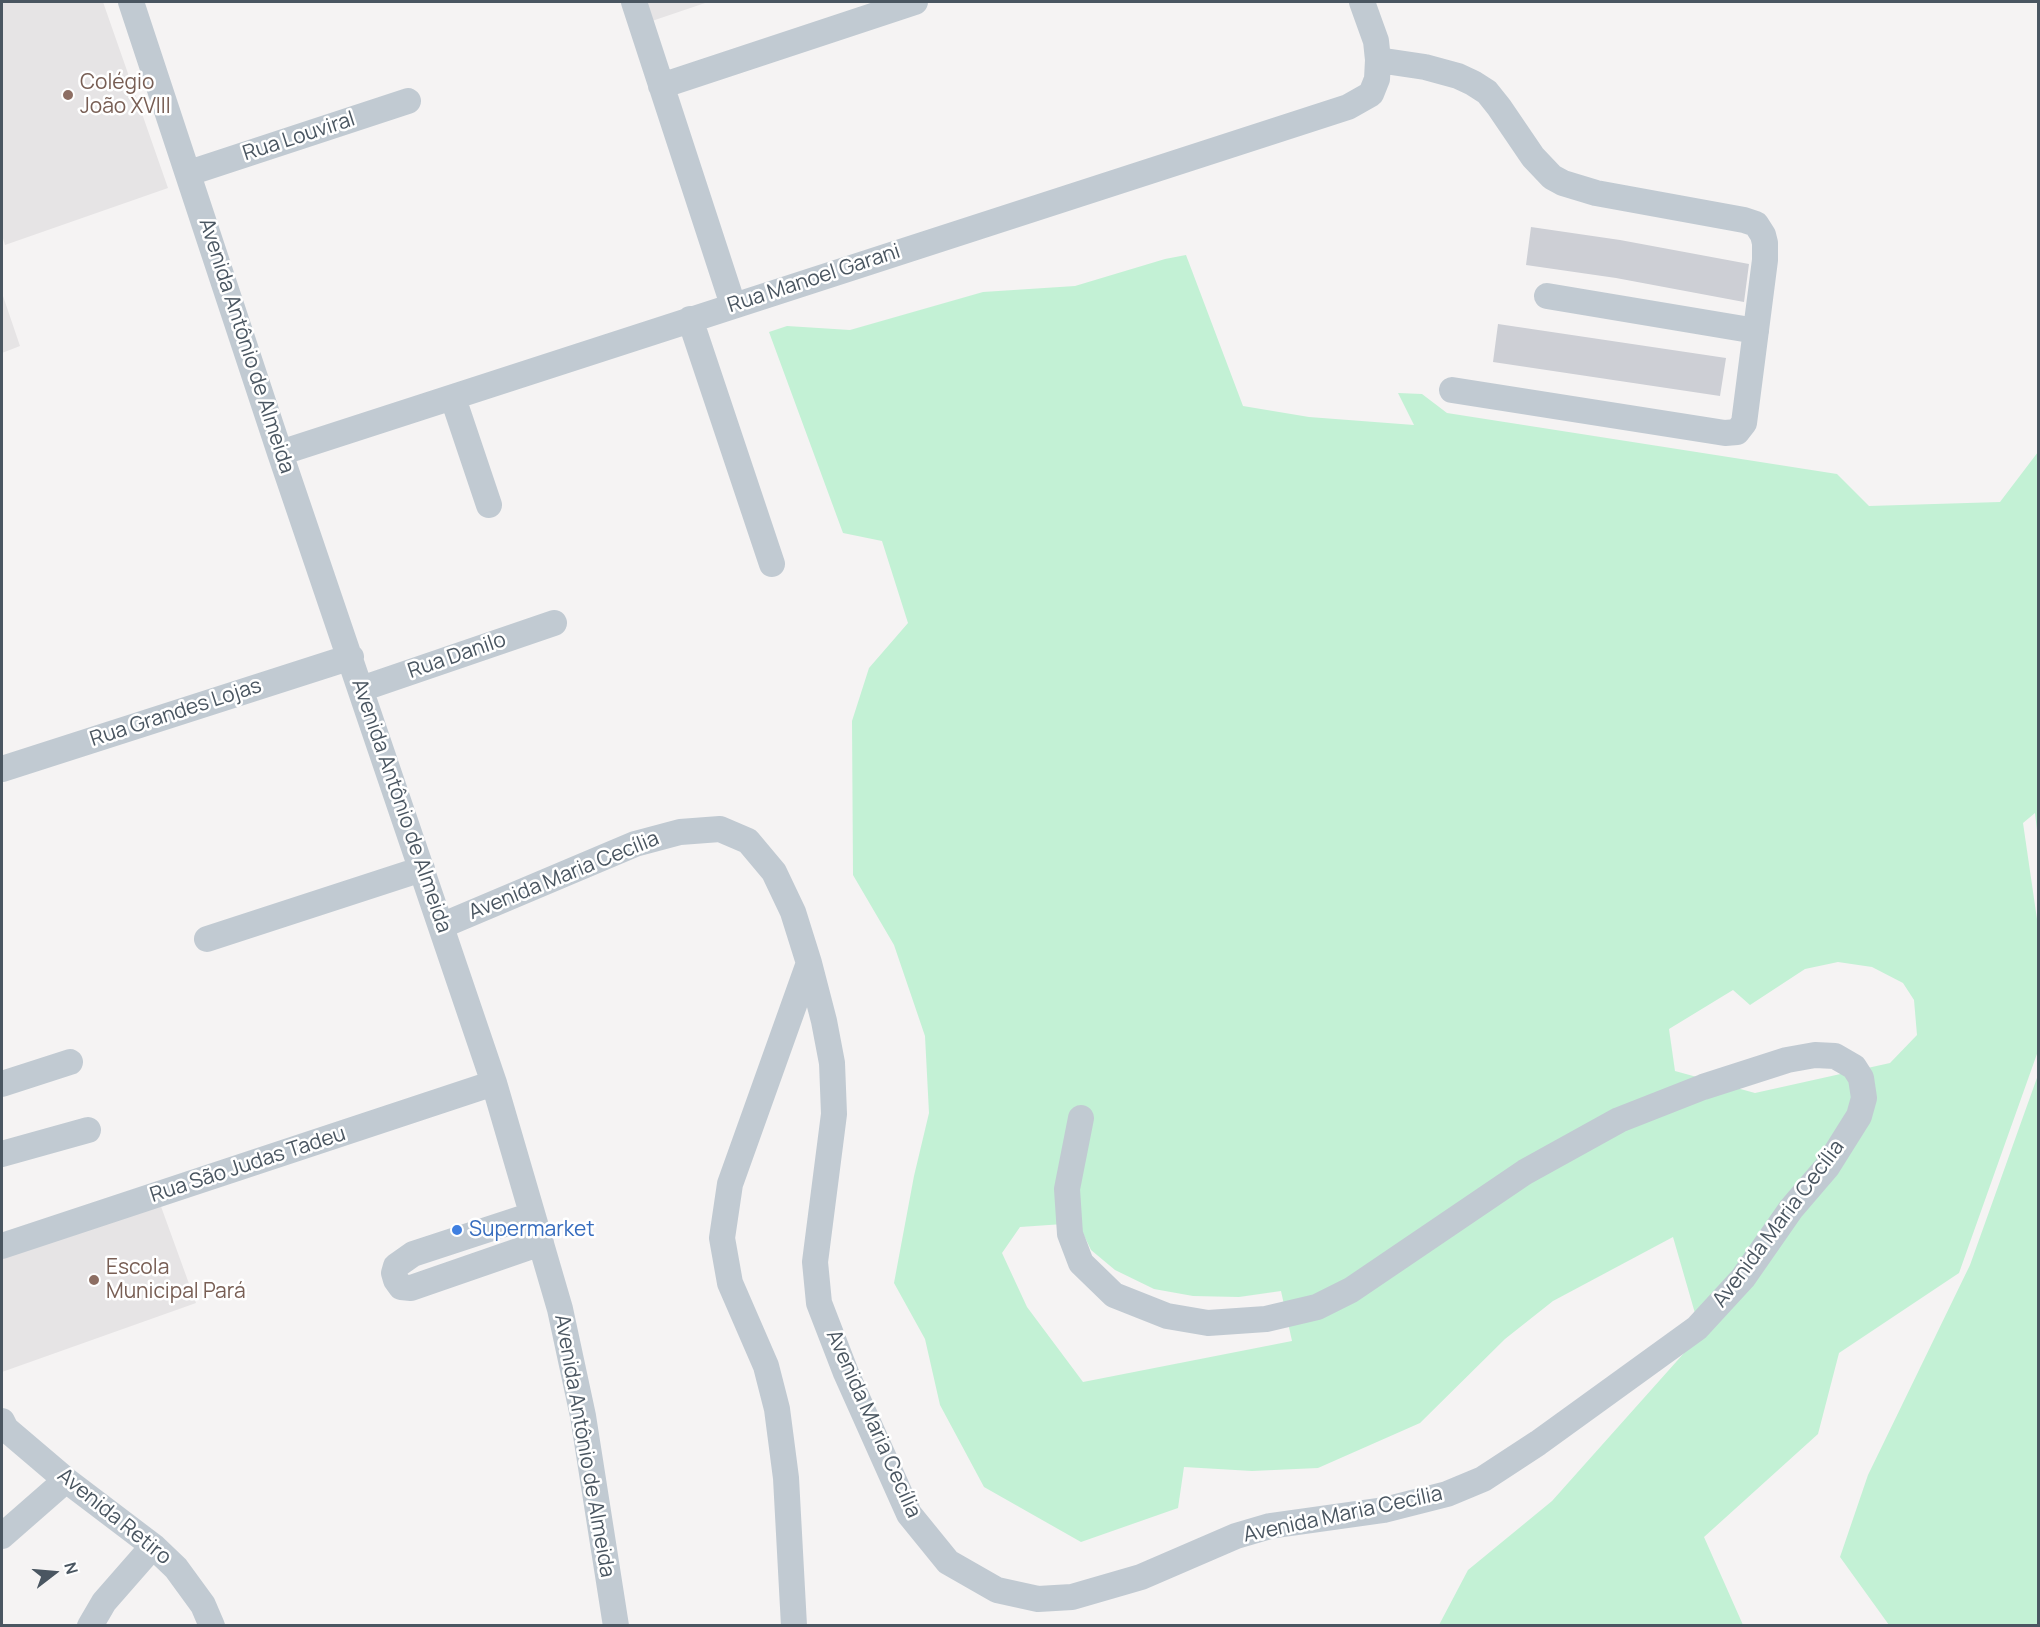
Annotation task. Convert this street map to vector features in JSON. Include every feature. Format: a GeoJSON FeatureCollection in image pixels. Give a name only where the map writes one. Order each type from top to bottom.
{"type":"FeatureCollection","features":[{"type":"Feature","properties":{"kind":"street","name":"Avenida Antônio de Almeida"},"geometry":{"type":"LineString","coordinates":[[131,2],[280,453],[494,1083],[560,1309],[583,1416],[616,1626]]}},
{"type":"Feature","properties":{"kind":"street"},"geometry":{"type":"LineString","coordinates":[[634,2],[734,305]]}},
{"type":"Feature","properties":{"kind":"street"},"geometry":{"type":"LineString","coordinates":[[661,86],[915,2]]}},
{"type":"Feature","properties":{"kind":"street"},"geometry":{"type":"LineString","coordinates":[[1362,2],[1376,41],[1378,60],[1425,67],[1458,76],[1487,92],[1533,157],[1552,177],[1563,183],[1596,193],[1744,220],[1756,224],[1763,235],[1766,251],[1744,423],[1741,428],[1731,433],[1452,390]]}},
{"type":"Feature","properties":{"kind":"street","name":"Rua Manoel Garani"},"geometry":{"type":"LineString","coordinates":[[280,453],[1348,107],[1371,94],[1377,78],[1378,60]]}},
{"type":"Feature","properties":{"kind":"street","name":"Rua Louviral"},"geometry":{"type":"LineString","coordinates":[[189,173],[408,101]]}},
{"type":"Feature","properties":{"kind":"street"},"geometry":{"type":"LineString","coordinates":[[1547,296],[1756,331]]}},
{"type":"Feature","properties":{"kind":"street"},"geometry":{"type":"LineString","coordinates":[[690,319],[772,564]]}},
{"type":"Feature","properties":{"kind":"street"},"geometry":{"type":"LineString","coordinates":[[453,398],[489,505]]}},
{"type":"Feature","properties":{"kind":"street","name":"Rua Danilo"},"geometry":{"type":"LineString","coordinates":[[361,689],[554,623]]}},
{"type":"Feature","properties":{"kind":"street","name":"Rua Grandes Lojas"},"geometry":{"type":"LineString","coordinates":[[2,769],[351,657]]}},
{"type":"Feature","properties":{"kind":"street","name":"Avenida Maria Cecília"},"geometry":{"type":"LineString","coordinates":[[441,926],[635,844],[680,832],[720,830],[748,841],[774,872],[793,912],[824,1021],[832,1063],[834,1114],[815,1262],[819,1303],[846,1373],[909,1514],[948,1562],[997,1590],[1038,1599],[1072,1597],[1132,1580],[1236,1536],[1270,1526],[1384,1510],[1447,1494],[1483,1479],[1538,1443],[1697,1328],[1743,1278],[1791,1209],[1827,1167],[1859,1116],[1864,1098],[1861,1078],[1854,1067],[1835,1056],[1815,1055],[1787,1060],[1703,1087],[1619,1120],[1525,1172],[1351,1290],[1317,1307],[1266,1319],[1208,1323],[1167,1316],[1114,1295],[1082,1263],[1070,1234],[1067,1189],[1081,1118]]}},
{"type":"Feature","properties":{"kind":"street"},"geometry":{"type":"LineString","coordinates":[[207,939],[422,869]]}},
{"type":"Feature","properties":{"kind":"street"},"geometry":{"type":"LineString","coordinates":[[794,1626],[786,1478],[777,1409],[766,1366],[730,1283],[722,1238],[730,1184],[809,963]]}},
{"type":"Feature","properties":{"kind":"street"},"geometry":{"type":"LineString","coordinates":[[2,1084],[70,1062]]}},
{"type":"Feature","properties":{"kind":"street","name":"Rua São Judas Tadeu"},"geometry":{"type":"LineString","coordinates":[[2,1246],[494,1083]]}},
{"type":"Feature","properties":{"kind":"street"},"geometry":{"type":"LineString","coordinates":[[2,1154],[88,1130]]}},
{"type":"Feature","properties":{"kind":"street"},"geometry":{"type":"LineString","coordinates":[[532,1215],[413,1254],[396,1266],[394,1274],[396,1281],[401,1287],[411,1288],[541,1242]]}},
{"type":"Feature","properties":{"kind":"street","name":"Avenida Retiro"},"geometry":{"type":"LineString","coordinates":[[2,1421],[6,1429],[66,1480],[153,1546],[176,1568],[203,1605],[212,1626]]}},
{"type":"Feature","properties":{"kind":"street"},"geometry":{"type":"LineString","coordinates":[[2,1536],[66,1480]]}},
{"type":"Feature","properties":{"kind":"street"},"geometry":{"type":"LineString","coordinates":[[90,1626],[104,1602],[153,1546]]}},
{"type":"Feature","properties":{"kind":"shaded area","name":"Colégio João XVIII"},"geometry":{"type":"Polygon","coordinates":[[[2,2],[103,2],[168,188],[5,245],[2,235],[2,2]]]}},
{"type":"Feature","properties":{"kind":"shaded area"},"geometry":{"type":"Polygon","coordinates":[[[645,2],[708,2],[652,21],[645,2]]]}},
{"type":"Feature","properties":{"kind":"shaded area"},"geometry":{"type":"Polygon","coordinates":[[[2,293],[20,346],[2,353],[2,293]]]}},
{"type":"Feature","properties":{"kind":"shaded area","name":"Escola Municipal Pará"},"geometry":{"type":"Polygon","coordinates":[[[159,1201],[196,1303],[2,1372],[2,1257],[159,1201]]]}},
{"type":"Feature","properties":{"kind":"green space"},"geometry":{"type":"Polygon","coordinates":[[[1186,255],[1243,406],[1309,417],[1414,425],[1398,393],[1422,394],[1447,413],[1837,474],[1869,506],[2000,502],[2038,452],[2038,839],[2035,813],[2023,823],[2038,926],[2038,1051],[1959,1273],[1839,1353],[1818,1434],[1704,1537],[1743,1625],[1439,1625],[1468,1570],[1552,1501],[1701,1334],[1673,1237],[1553,1301],[1505,1339],[1420,1423],[1318,1468],[1252,1471],[1184,1467],[1178,1508],[1081,1542],[984,1487],[940,1405],[925,1339],[894,1283],[914,1176],[929,1113],[925,1036],[894,945],[853,875],[852,721],[869,668],[908,623],[882,541],[843,533],[769,332],[787,326],[850,330],[983,292],[1075,286],[1186,255]],[[1838,962],[1805,969],[1750,1005],[1733,990],[1669,1029],[1675,1071],[1755,1093],[1890,1063],[1917,1035],[1914,1000],[1903,983],[1872,967],[1838,962]],[[1078,1223],[1020,1227],[1002,1253],[1027,1307],[1083,1382],[1292,1341],[1281,1291],[1239,1297],[1193,1296],[1154,1289],[1115,1270],[1091,1250],[1078,1223]]]}},
{"type":"Feature","properties":{"kind":"green space"},"geometry":{"type":"Polygon","coordinates":[[[2038,1075],[2038,1625],[1889,1625],[1840,1557],[1868,1475],[1970,1265],[2038,1075]]]}},
{"type":"Feature","properties":{"kind":"building"},"geometry":{"type":"Polygon","coordinates":[[[1531,227],[1620,240],[1749,264],[1744,302],[1616,278],[1526,265],[1531,227]]]}},
{"type":"Feature","properties":{"kind":"building"},"geometry":{"type":"Polygon","coordinates":[[[1498,324],[1726,358],[1720,396],[1493,362],[1498,324]]]}},
{"type":"Feature","properties":{"kind":"place","name":"Colégio João XVIII"},"geometry":{"type":"Point","coordinates":[68,95]}},
{"type":"Feature","properties":{"kind":"place","name":"Supermarket"},"geometry":{"type":"Point","coordinates":[457,1230]}},
{"type":"Feature","properties":{"kind":"place","name":"Escola Municipal Pará"},"geometry":{"type":"Point","coordinates":[94,1280]}}]}
